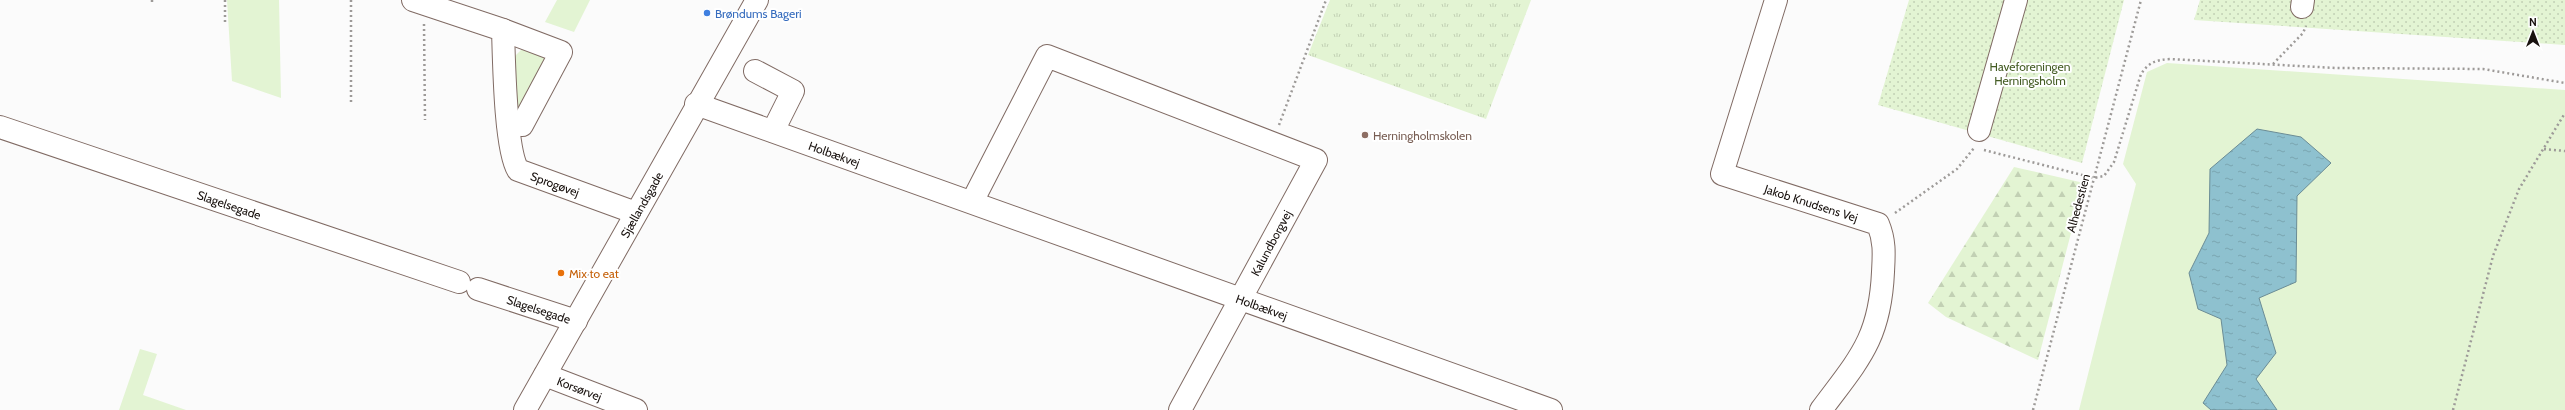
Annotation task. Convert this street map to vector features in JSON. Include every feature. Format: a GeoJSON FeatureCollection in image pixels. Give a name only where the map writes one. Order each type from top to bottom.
{"type":"FeatureCollection","features":[{"type":"Feature","properties":{"kind":"street","name":"Sjællandsgade"},"geometry":{"type":"LineString","coordinates":[[525,410],[696,104],[756,0]]}},
{"type":"Feature","properties":{"kind":"street","name":"Jakob Knudsens Vej"},"geometry":{"type":"LineString","coordinates":[[1776,0],[1722,174],[1878,224]]}},
{"type":"Feature","properties":{"kind":"street"},"geometry":{"type":"LineString","coordinates":[[1977,139],[2016,0]]}},
{"type":"Feature","properties":{"kind":"street"},"geometry":{"type":"LineString","coordinates":[[418,2],[503,30],[561,52],[522,125],[508,124]]}},
{"type":"Feature","properties":{"kind":"street","name":"Sprogøvej"},"geometry":{"type":"LineString","coordinates":[[503,30],[508,124],[514,162],[518,170],[636,213]]}},
{"type":"Feature","properties":{"kind":"street"},"geometry":{"type":"LineString","coordinates":[[972,202],[1047,56],[1272,143]]}},
{"type":"Feature","properties":{"kind":"street"},"geometry":{"type":"LineString","coordinates":[[755,71],[793,91],[773,131]]}},
{"type":"Feature","properties":{"kind":"street","name":"Holbækvej"},"geometry":{"type":"LineString","coordinates":[[696,104],[1551,410]]}},
{"type":"Feature","properties":{"kind":"street","name":"Slagelsegade"},"geometry":{"type":"LineString","coordinates":[[0,127],[576,321]]}},
{"type":"Feature","properties":{"kind":"street","name":"Kalundborgvej"},"geometry":{"type":"LineString","coordinates":[[1180,410],[1316,160],[1272,143]]}},
{"type":"Feature","properties":{"kind":"street"},"geometry":{"type":"LineString","coordinates":[[1821,410],[1863,354],[1876,324],[1882,301],[1884,240],[1878,224]]}},
{"type":"Feature","properties":{"kind":"street","name":"Korsørvej"},"geometry":{"type":"LineString","coordinates":[[545,375],[558,382],[636,410]]}},
{"type":"Feature","properties":{"kind":"path"},"geometry":{"type":"LineString","coordinates":[[225,0],[226,25]]}},
{"type":"Feature","properties":{"kind":"path"},"geometry":{"type":"LineString","coordinates":[[350,0],[351,103]]}},
{"type":"Feature","properties":{"kind":"path"},"geometry":{"type":"LineString","coordinates":[[1272,143],[1326,0]]}},
{"type":"Feature","properties":{"kind":"path","name":"Alhedestien"},"geometry":{"type":"LineString","coordinates":[[2033,410],[2141,0]]}},
{"type":"Feature","properties":{"kind":"path"},"geometry":{"type":"LineString","coordinates":[[418,2],[425,120]]}},
{"type":"Feature","properties":{"kind":"path"},"geometry":{"type":"LineString","coordinates":[[2273,64],[2303,33],[2307,24],[2303,3]]}},
{"type":"Feature","properties":{"kind":"path"},"geometry":{"type":"LineString","coordinates":[[1878,224],[1957,170],[1977,139],[2094,178],[2104,176],[2114,162],[2141,74],[2147,65],[2156,60],[2170,59],[2336,68],[2483,69],[2565,83]]}},
{"type":"Feature","properties":{"kind":"path"},"geometry":{"type":"LineString","coordinates":[[2453,410],[2493,256],[2519,189],[2565,113]]}},
{"type":"Feature","properties":{"kind":"path"},"geometry":{"type":"LineString","coordinates":[[2543,149],[2565,151]]}},
{"type":"Feature","properties":{"kind":"green space"},"geometry":{"type":"Polygon","coordinates":[[[227,0],[279,0],[281,98],[232,81],[227,0]]]}},
{"type":"Feature","properties":{"kind":"green space"},"geometry":{"type":"Polygon","coordinates":[[[557,0],[590,0],[574,32],[545,22],[557,0]]]}},
{"type":"Feature","properties":{"kind":"green space"},"geometry":{"type":"Polygon","coordinates":[[[1330,0],[1531,0],[1486,119],[1308,55],[1330,0]]]}},
{"type":"Feature","properties":{"kind":"green space","name":"Haveforeningen Herningsholm"},"geometry":{"type":"Polygon","coordinates":[[[1909,0],[2124,0],[2082,163],[1878,105],[1909,0]]]}},
{"type":"Feature","properties":{"kind":"green space"},"geometry":{"type":"Polygon","coordinates":[[[2200,0],[2565,0],[2565,45],[2194,20],[2200,0]]]}},
{"type":"Feature","properties":{"kind":"green space"},"geometry":{"type":"Polygon","coordinates":[[[527,44],[549,56],[520,108],[517,109],[511,60],[527,44]]]}},
{"type":"Feature","properties":{"kind":"green space"},"geometry":{"type":"Polygon","coordinates":[[[2167,63],[2565,90],[2565,410],[2079,410],[2136,184],[2123,164],[2147,72],[2167,63]]]}},
{"type":"Feature","properties":{"kind":"green space"},"geometry":{"type":"Polygon","coordinates":[[[2014,167],[2084,183],[2038,360],[1946,317],[1928,303],[2014,167]]]}},
{"type":"Feature","properties":{"kind":"green space"},"geometry":{"type":"Polygon","coordinates":[[[140,349],[157,354],[143,395],[186,410],[119,410],[140,349]]]}},
{"type":"Feature","properties":{"kind":"water"},"geometry":{"type":"Polygon","coordinates":[[[2257,129],[2301,137],[2331,163],[2297,196],[2296,282],[2259,298],[2276,353],[2256,379],[2277,410],[2211,410],[2203,403],[2227,365],[2221,319],[2198,309],[2189,273],[2209,233],[2210,169],[2257,129]]]}},
{"type":"Feature","properties":{"kind":"place","name":"Brøndums Bageri"},"geometry":{"type":"Point","coordinates":[707,13]}},
{"type":"Feature","properties":{"kind":"place","name":"Herningholmskolen"},"geometry":{"type":"Point","coordinates":[1365,135]}},
{"type":"Feature","properties":{"kind":"place","name":"Mix to eat"},"geometry":{"type":"Point","coordinates":[561,273]}}]}
